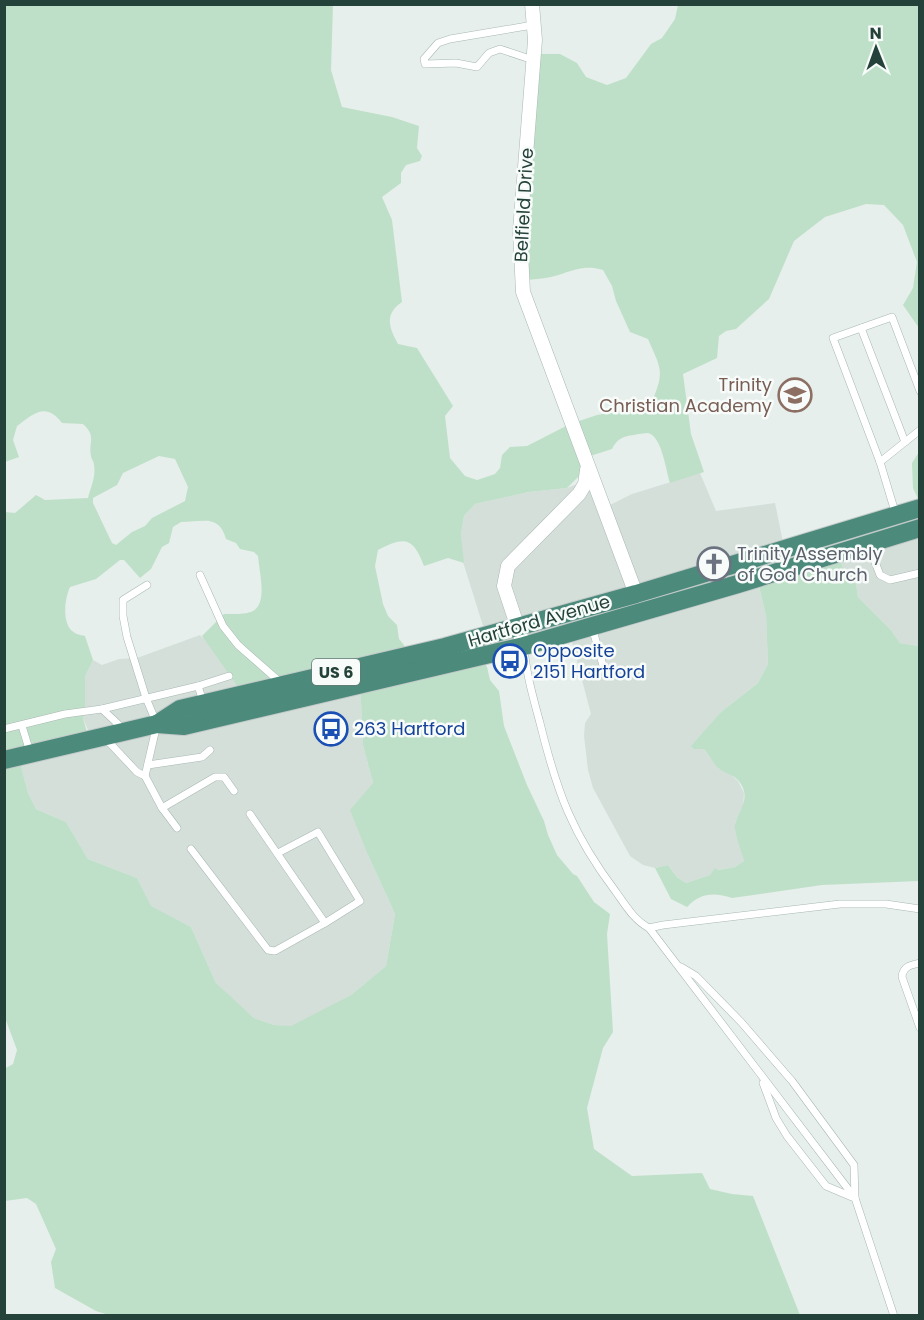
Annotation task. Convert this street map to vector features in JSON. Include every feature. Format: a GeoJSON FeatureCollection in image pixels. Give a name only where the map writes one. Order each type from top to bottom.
{"type":"FeatureCollection","features":[{"type":"Feature","properties":{"kind":"highway","name":"Hartford Avenue"},"geometry":{"type":"LineString","coordinates":[[157,724],[201,695],[282,684],[445,647],[636,594],[920,508]]}},
{"type":"Feature","properties":{"kind":"highway","name":"Hartford Avenue"},"geometry":{"type":"LineString","coordinates":[[4,760],[157,724],[184,726],[524,646],[920,528]]}},
{"type":"Feature","properties":{"kind":"street","name":"Belfield Drive"},"geometry":{"type":"LineString","coordinates":[[532,4],[533,60],[520,231],[523,292],[636,594]]}},
{"type":"Feature","properties":{"kind":"street"},"geometry":{"type":"LineString","coordinates":[[524,646],[504,586],[508,566],[579,494],[585,484],[587,467]]}},
{"type":"Feature","properties":{"kind":"lane"},"geometry":{"type":"LineString","coordinates":[[533,60],[500,49],[489,54],[477,67],[456,63],[425,64],[424,59],[438,43],[450,39],[534,25]]}},
{"type":"Feature","properties":{"kind":"lane"},"geometry":{"type":"LineString","coordinates":[[896,515],[880,462],[833,338],[892,317],[920,391]]}},
{"type":"Feature","properties":{"kind":"lane"},"geometry":{"type":"LineString","coordinates":[[861,328],[905,442]]}},
{"type":"Feature","properties":{"kind":"lane"},"geometry":{"type":"LineString","coordinates":[[880,462],[920,430]]}},
{"type":"Feature","properties":{"kind":"lane"},"geometry":{"type":"LineString","coordinates":[[868,544],[880,575],[890,580],[920,573]]}},
{"type":"Feature","properties":{"kind":"lane"},"geometry":{"type":"LineString","coordinates":[[200,575],[223,626],[238,645],[282,684]]}},
{"type":"Feature","properties":{"kind":"lane"},"geometry":{"type":"LineString","coordinates":[[145,776],[157,724],[127,637],[123,600],[147,585]]}},
{"type":"Feature","properties":{"kind":"lane"},"geometry":{"type":"LineString","coordinates":[[592,627],[606,676]]}},
{"type":"Feature","properties":{"kind":"lane"},"geometry":{"type":"LineString","coordinates":[[524,646],[527,676],[553,773],[568,814],[587,851],[638,922],[649,928],[855,1198]]}},
{"type":"Feature","properties":{"kind":"lane"},"geometry":{"type":"LineString","coordinates":[[4,729],[147,698],[201,695],[229,676]]}},
{"type":"Feature","properties":{"kind":"lane"},"geometry":{"type":"LineString","coordinates":[[102,709],[118,724],[122,732]]}},
{"type":"Feature","properties":{"kind":"lane"},"geometry":{"type":"LineString","coordinates":[[22,726],[31,754]]}},
{"type":"Feature","properties":{"kind":"lane"},"geometry":{"type":"LineString","coordinates":[[104,736],[137,772],[145,776],[162,808],[177,828]]}},
{"type":"Feature","properties":{"kind":"lane"},"geometry":{"type":"LineString","coordinates":[[148,765],[202,757],[210,750]]}},
{"type":"Feature","properties":{"kind":"lane"},"geometry":{"type":"LineString","coordinates":[[162,808],[215,777],[224,777],[234,791]]}},
{"type":"Feature","properties":{"kind":"lane"},"geometry":{"type":"LineString","coordinates":[[250,813],[325,923]]}},
{"type":"Feature","properties":{"kind":"lane"},"geometry":{"type":"LineString","coordinates":[[192,849],[268,950],[275,951],[360,901],[318,832],[278,853]]}},
{"type":"Feature","properties":{"kind":"lane"},"geometry":{"type":"LineString","coordinates":[[649,928],[840,904],[886,904],[920,909]]}},
{"type":"Feature","properties":{"kind":"lane"},"geometry":{"type":"LineString","coordinates":[[920,963],[907,966],[902,971],[902,977],[920,1028]]}},
{"type":"Feature","properties":{"kind":"lane"},"geometry":{"type":"LineString","coordinates":[[678,966],[696,976],[741,1022],[805,1099],[854,1165],[855,1198],[894,1316]]}},
{"type":"Feature","properties":{"kind":"lane"},"geometry":{"type":"LineString","coordinates":[[760,1075],[776,1118],[787,1136],[826,1186],[855,1198]]}},
{"type":"Feature","properties":{"kind":"shaded area"},"geometry":{"type":"Polygon","coordinates":[[[700,473],[716,511],[775,503],[787,562],[756,573],[766,616],[768,664],[758,683],[721,712],[694,749],[704,749],[719,769],[729,773],[738,781],[744,793],[743,807],[735,823],[735,830],[744,861],[735,867],[717,870],[710,875],[686,883],[677,877],[668,865],[655,868],[643,865],[630,856],[593,788],[588,770],[584,736],[585,723],[591,714],[571,638],[562,625],[489,645],[463,562],[461,534],[464,516],[475,504],[529,492],[567,488],[592,478],[606,507],[632,494],[700,473]]]}},
{"type":"Feature","properties":{"kind":"shaded area"},"geometry":{"type":"Polygon","coordinates":[[[919,522],[919,646],[900,643],[891,630],[858,597],[856,584],[845,574],[838,553],[919,522]]]}},
{"type":"Feature","properties":{"kind":"shaded area"},"geometry":{"type":"Polygon","coordinates":[[[200,635],[203,638],[360,680],[363,745],[373,783],[368,855],[395,914],[386,966],[351,995],[292,1027],[274,1025],[254,1018],[216,983],[191,927],[151,907],[137,878],[88,859],[66,822],[36,809],[28,793],[20,762],[88,730],[83,718],[85,677],[93,660],[102,665],[119,659],[137,658],[200,635]]]}},
{"type":"Feature","properties":{"kind":"green space"},"geometry":{"type":"Polygon","coordinates":[[[5,5],[333,5],[331,70],[342,107],[392,117],[419,126],[417,148],[422,156],[420,161],[406,165],[401,173],[401,183],[382,197],[392,220],[402,302],[390,316],[390,322],[398,344],[417,348],[453,406],[445,416],[450,458],[465,476],[477,480],[495,474],[500,468],[502,455],[510,447],[527,446],[570,424],[597,415],[629,410],[653,399],[660,375],[658,363],[648,339],[630,332],[612,286],[603,270],[582,268],[551,277],[523,281],[535,54],[560,54],[577,63],[586,77],[607,85],[626,78],[651,44],[662,38],[675,19],[678,5],[919,5],[919,328],[903,305],[913,288],[917,262],[903,225],[884,205],[866,204],[825,217],[794,241],[769,299],[736,329],[726,331],[719,336],[717,358],[683,374],[691,434],[704,472],[670,483],[657,440],[648,433],[627,436],[618,440],[612,449],[587,457],[582,473],[567,488],[529,492],[475,504],[464,516],[461,534],[464,563],[448,558],[424,566],[416,549],[402,541],[378,550],[375,566],[383,604],[388,616],[397,625],[399,639],[404,645],[408,663],[476,648],[487,667],[490,680],[499,691],[504,726],[557,855],[577,876],[594,902],[610,914],[607,934],[613,1032],[603,1048],[587,1108],[594,1149],[632,1176],[702,1173],[710,1189],[753,1196],[800,1315],[112,1316],[96,1311],[55,1288],[51,1262],[56,1249],[36,1204],[27,1198],[5,1201],[4,1069],[13,1064],[17,1050],[4,1015],[5,512],[15,513],[36,495],[45,500],[88,498],[94,474],[90,451],[90,432],[83,424],[62,423],[51,413],[45,411],[34,414],[17,426],[13,440],[19,457],[5,462],[5,5]],[[159,456],[123,473],[117,485],[93,498],[93,503],[112,543],[116,545],[132,532],[145,526],[152,518],[185,501],[188,487],[175,459],[159,456]],[[209,521],[181,522],[173,527],[169,543],[162,547],[151,569],[140,578],[124,560],[120,560],[96,579],[70,587],[66,603],[66,621],[73,631],[85,636],[93,660],[85,677],[83,718],[90,743],[20,762],[28,793],[36,809],[66,822],[88,859],[137,878],[151,906],[191,927],[216,983],[254,1018],[274,1025],[291,1026],[351,995],[386,966],[395,914],[350,810],[373,783],[363,745],[360,680],[248,701],[202,636],[224,614],[246,613],[258,607],[261,578],[258,556],[254,552],[240,549],[236,543],[226,539],[223,531],[214,523],[209,521]]]}},
{"type":"Feature","properties":{"kind":"green space"},"geometry":{"type":"Polygon","coordinates":[[[919,452],[919,501],[913,488],[912,463],[919,452]]]}},
{"type":"Feature","properties":{"kind":"green space"},"geometry":{"type":"Polygon","coordinates":[[[837,550],[845,574],[856,584],[858,597],[891,630],[900,643],[919,646],[919,881],[822,885],[732,898],[708,895],[702,896],[687,907],[671,899],[655,868],[668,865],[677,877],[686,883],[710,875],[715,868],[718,870],[735,867],[744,861],[735,827],[745,797],[742,786],[736,778],[718,768],[704,749],[694,749],[691,746],[721,712],[758,683],[768,664],[766,616],[756,573],[837,550]]]}},
{"type":"Feature","properties":{"kind":"place","name":"Trinity Christian Academy"},"geometry":{"type":"Point","coordinates":[795,395]}},
{"type":"Feature","properties":{"kind":"place","name":"Trinity Assembly of God Church"},"geometry":{"type":"Point","coordinates":[714,564]}},
{"type":"Feature","properties":{"kind":"place","name":"Opposite 2151 Hartford"},"geometry":{"type":"Point","coordinates":[510,661]}},
{"type":"Feature","properties":{"kind":"place","name":"263 Hartford"},"geometry":{"type":"Point","coordinates":[331,729]}}]}
